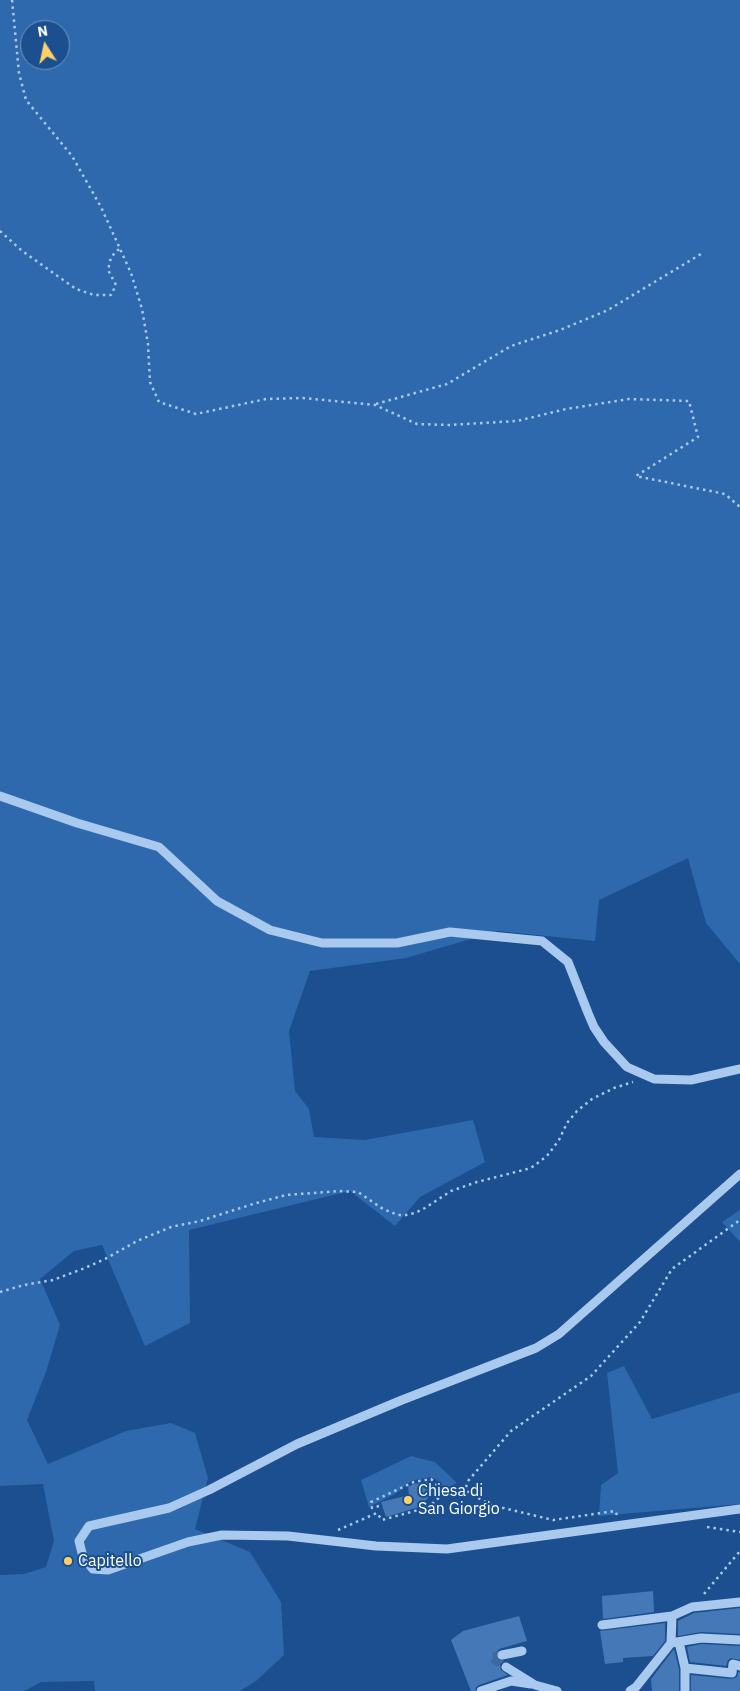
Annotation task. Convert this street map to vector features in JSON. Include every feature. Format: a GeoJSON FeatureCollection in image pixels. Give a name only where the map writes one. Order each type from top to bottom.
{"type":"FeatureCollection","features":[{"type":"Feature","properties":{"kind":"street"},"geometry":{"type":"LineString","coordinates":[[0,796],[77,824],[160,847],[217,901],[270,930],[322,942],[398,943],[450,932],[542,941],[568,962],[588,1014],[604,1042],[627,1067],[654,1079],[691,1080],[740,1069]]}},
{"type":"Feature","properties":{"kind":"street"},"geometry":{"type":"LineString","coordinates":[[740,1174],[559,1334],[536,1348],[402,1400],[306,1441],[169,1508],[89,1526],[79,1541],[83,1557],[93,1569],[108,1570],[188,1542],[222,1535],[288,1536],[376,1546],[447,1549],[740,1508]]}},
{"type":"Feature","properties":{"kind":"street"},"geometry":{"type":"LineString","coordinates":[[602,1625],[672,1616],[692,1607],[740,1602]]}},
{"type":"Feature","properties":{"kind":"street"},"geometry":{"type":"LineString","coordinates":[[672,1616],[675,1642],[686,1668],[684,1691]]}},
{"type":"Feature","properties":{"kind":"street"},"geometry":{"type":"LineString","coordinates":[[630,1691],[636,1687],[675,1642],[701,1638],[740,1640]]}},
{"type":"Feature","properties":{"kind":"street"},"geometry":{"type":"LineString","coordinates":[[502,1655],[522,1651]]}},
{"type":"Feature","properties":{"kind":"street"},"geometry":{"type":"LineString","coordinates":[[686,1668],[732,1672],[734,1664],[740,1666]]}},
{"type":"Feature","properties":{"kind":"street"},"geometry":{"type":"LineString","coordinates":[[506,1667],[535,1685]]}},
{"type":"Feature","properties":{"kind":"street"},"geometry":{"type":"LineString","coordinates":[[481,1691],[510,1681],[557,1691]]}},
{"type":"Feature","properties":{"kind":"path"},"geometry":{"type":"LineString","coordinates":[[12,0],[19,73],[26,100],[72,156],[101,207],[120,248],[131,273],[142,309],[148,344],[150,382],[159,402],[196,414],[266,399],[303,398],[375,405],[417,424],[448,425],[517,421],[566,409],[629,399],[689,400],[698,437],[636,476],[725,494],[740,507]]}},
{"type":"Feature","properties":{"kind":"path"},"geometry":{"type":"LineString","coordinates":[[0,231],[21,250],[76,289],[94,295],[112,295],[116,285],[108,270],[111,257],[120,248]]}},
{"type":"Feature","properties":{"kind":"path"},"geometry":{"type":"LineString","coordinates":[[375,405],[447,384],[511,346],[560,330],[608,310],[701,254]]}},
{"type":"Feature","properties":{"kind":"path"},"geometry":{"type":"LineString","coordinates":[[0,1292],[24,1285],[53,1280],[86,1268],[137,1241],[171,1227],[200,1221],[286,1195],[340,1191],[358,1192],[383,1209],[398,1215],[415,1213],[452,1191],[477,1182],[530,1168],[548,1156],[567,1123],[577,1111],[592,1099],[614,1088],[633,1082],[654,1079]]}},
{"type":"Feature","properties":{"kind":"path"},"geometry":{"type":"LineString","coordinates":[[466,1487],[468,1481],[511,1431],[591,1376],[640,1322],[672,1269],[740,1220]]}},
{"type":"Feature","properties":{"kind":"path"},"geometry":{"type":"LineString","coordinates":[[377,1513],[379,1506],[372,1508],[370,1502],[414,1482],[431,1479],[437,1485],[438,1494],[432,1504]]}},
{"type":"Feature","properties":{"kind":"path"},"geometry":{"type":"LineString","coordinates":[[377,1513],[382,1520],[422,1509],[432,1504],[442,1495],[466,1487]]}},
{"type":"Feature","properties":{"kind":"path"},"geometry":{"type":"LineString","coordinates":[[466,1487],[470,1493],[491,1505],[553,1520],[615,1511],[620,1524]]}},
{"type":"Feature","properties":{"kind":"path"},"geometry":{"type":"LineString","coordinates":[[332,1541],[334,1531],[377,1513]]}},
{"type":"Feature","properties":{"kind":"path"},"geometry":{"type":"LineString","coordinates":[[692,1607],[740,1551]]}},
{"type":"Feature","properties":{"kind":"shaded area"},"geometry":{"type":"Polygon","coordinates":[[[0,0],[740,0],[740,964],[706,923],[688,858],[599,900],[595,941],[498,931],[406,958],[310,971],[289,1031],[295,1091],[309,1109],[314,1137],[365,1140],[473,1120],[485,1162],[420,1197],[395,1226],[350,1191],[189,1230],[190,1323],[145,1346],[102,1245],[74,1251],[40,1279],[60,1325],[46,1372],[27,1420],[48,1464],[126,1431],[171,1423],[195,1433],[208,1478],[195,1529],[250,1552],[281,1602],[284,1655],[256,1681],[240,1691],[95,1691],[94,1681],[41,1682],[24,1691],[0,1691],[0,1575],[24,1574],[46,1567],[54,1541],[43,1484],[0,1486],[0,0]]]}},
{"type":"Feature","properties":{"kind":"shaded area"},"geometry":{"type":"Polygon","coordinates":[[[740,1210],[740,1242],[722,1222],[740,1210]]]}},
{"type":"Feature","properties":{"kind":"shaded area"},"geometry":{"type":"Polygon","coordinates":[[[624,1366],[652,1419],[740,1392],[740,1504],[599,1516],[601,1485],[618,1473],[607,1373],[624,1366]]]}},
{"type":"Feature","properties":{"kind":"shaded area"},"geometry":{"type":"Polygon","coordinates":[[[411,1456],[435,1462],[457,1483],[444,1489],[436,1479],[430,1477],[411,1481],[395,1494],[369,1507],[361,1480],[411,1456]]]}},
{"type":"Feature","properties":{"kind":"building","name":"Chiesa di San Giorgio"},"geometry":{"type":"Polygon","coordinates":[[[429,1482],[429,1497],[419,1507],[386,1517],[381,1502],[409,1495],[408,1487],[414,1484],[429,1482]]]}},
{"type":"Feature","properties":{"kind":"building"},"geometry":{"type":"Polygon","coordinates":[[[653,1591],[654,1612],[603,1619],[602,1596],[653,1591]]]}},
{"type":"Feature","properties":{"kind":"building"},"geometry":{"type":"Polygon","coordinates":[[[740,1608],[740,1634],[701,1632],[678,1636],[678,1621],[694,1613],[740,1608]]]}},
{"type":"Feature","properties":{"kind":"building"},"geometry":{"type":"Polygon","coordinates":[[[519,1616],[527,1641],[499,1649],[496,1653],[498,1659],[504,1661],[500,1664],[501,1670],[508,1675],[479,1685],[475,1691],[471,1691],[451,1640],[463,1631],[519,1616]]]}},
{"type":"Feature","properties":{"kind":"building"},"geometry":{"type":"Polygon","coordinates":[[[665,1623],[665,1641],[653,1656],[623,1658],[623,1662],[605,1664],[600,1631],[665,1623]]]}},
{"type":"Feature","properties":{"kind":"building"},"geometry":{"type":"Polygon","coordinates":[[[701,1644],[740,1646],[740,1660],[731,1658],[726,1666],[690,1662],[687,1647],[701,1644]]]}},
{"type":"Feature","properties":{"kind":"building"},"geometry":{"type":"Polygon","coordinates":[[[674,1649],[679,1669],[679,1691],[652,1691],[651,1679],[674,1649]]]}},
{"type":"Feature","properties":{"kind":"building"},"geometry":{"type":"Polygon","coordinates":[[[738,1672],[740,1672],[740,1691],[691,1691],[691,1675],[732,1679],[737,1677],[738,1672]]]}},
{"type":"Feature","properties":{"kind":"tunnel"},"geometry":{"type":"LineString","coordinates":[[502,1655],[491,1657],[506,1667]]}},
{"type":"Feature","properties":{"kind":"place","name":"Chiesa di San Giorgio"},"geometry":{"type":"Point","coordinates":[408,1500]}},
{"type":"Feature","properties":{"kind":"place","name":"Capitello"},"geometry":{"type":"Point","coordinates":[68,1561]}}]}
